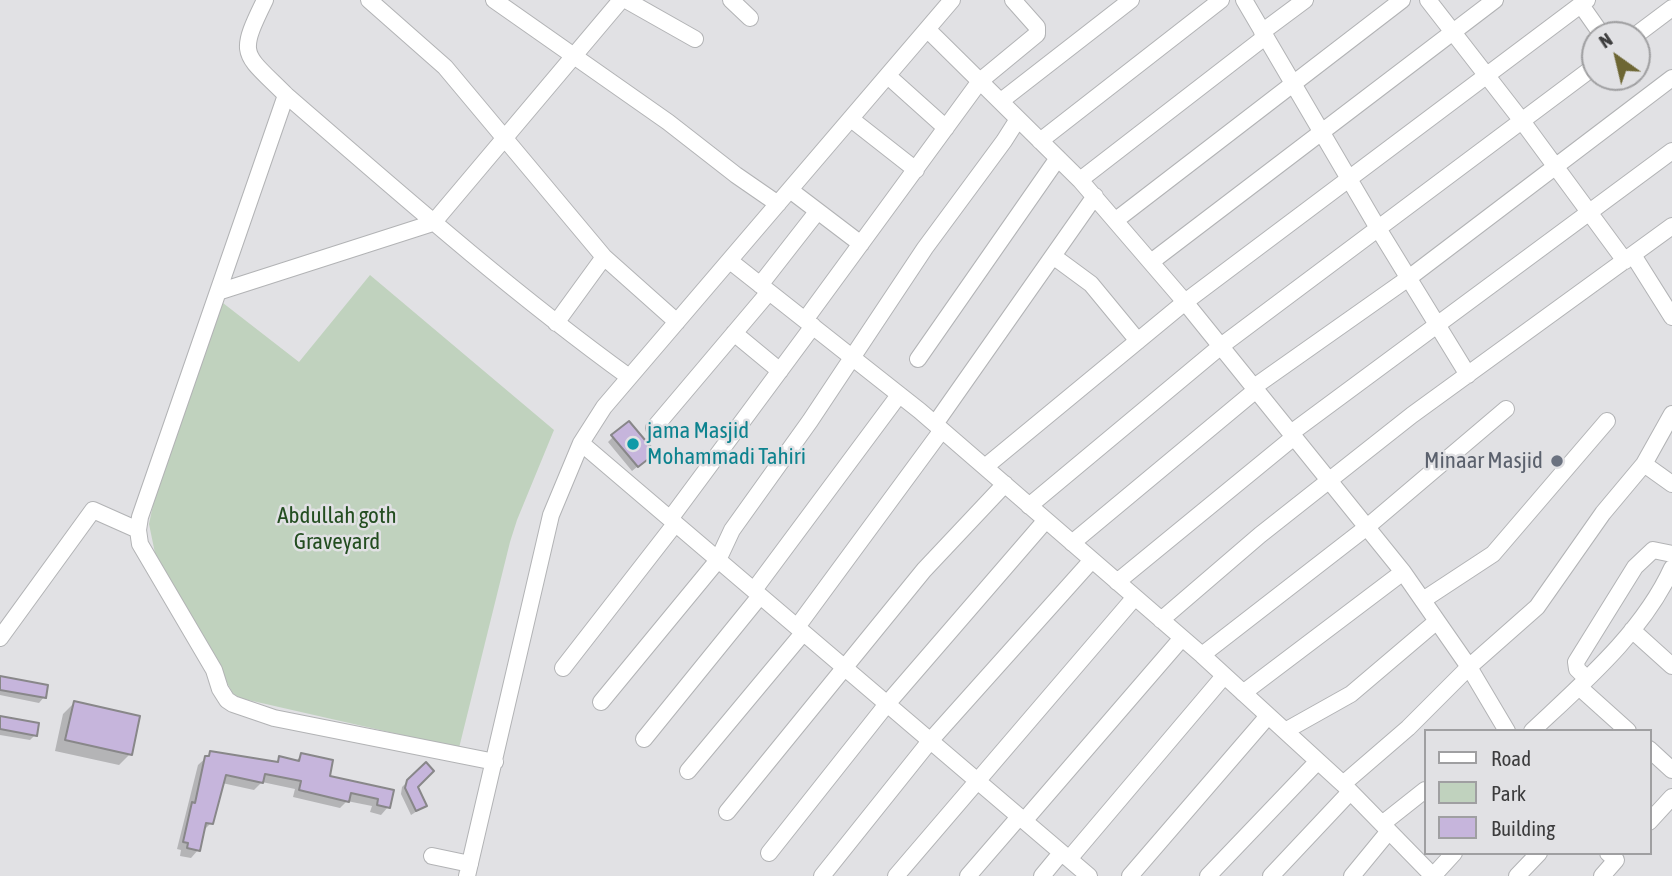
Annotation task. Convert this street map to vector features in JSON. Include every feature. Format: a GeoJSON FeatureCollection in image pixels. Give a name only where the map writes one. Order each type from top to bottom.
{"type":"FeatureCollection","features":[{"type":"Feature","properties":{"kind":"street"},"geometry":{"type":"LineString","coordinates":[[265,0],[247,38],[248,52],[253,63],[433,223],[556,323],[629,377]]}},
{"type":"Feature","properties":{"kind":"street"},"geometry":{"type":"LineString","coordinates":[[369,0],[445,67],[604,257],[677,322]]}},
{"type":"Feature","properties":{"kind":"street"},"geometry":{"type":"LineString","coordinates":[[494,0],[668,122],[736,176],[778,204]]}},
{"type":"Feature","properties":{"kind":"street"},"geometry":{"type":"LineString","coordinates":[[218,292],[433,223],[621,0]]}},
{"type":"Feature","properties":{"kind":"street"},"geometry":{"type":"LineString","coordinates":[[626,0],[695,39]]}},
{"type":"Feature","properties":{"kind":"street"},"geometry":{"type":"LineString","coordinates":[[731,0],[750,18]]}},
{"type":"Feature","properties":{"kind":"street"},"geometry":{"type":"LineString","coordinates":[[432,856],[469,870],[551,515],[581,443],[604,407],[629,377],[952,0]]}},
{"type":"Feature","properties":{"kind":"street"},"geometry":{"type":"LineString","coordinates":[[563,668],[673,522],[780,371],[861,244],[980,81],[1037,34],[1038,30],[1013,0]]}},
{"type":"Feature","properties":{"kind":"street"},"geometry":{"type":"LineString","coordinates":[[1001,101],[1131,0]]}},
{"type":"Feature","properties":{"kind":"street"},"geometry":{"type":"LineString","coordinates":[[1040,141],[1221,0]]}},
{"type":"Feature","properties":{"kind":"street"},"geometry":{"type":"LineString","coordinates":[[1244,0],[1378,230],[1410,277],[1437,327],[1468,375]]}},
{"type":"Feature","properties":{"kind":"street"},"geometry":{"type":"LineString","coordinates":[[1080,180],[1306,0]]}},
{"type":"Feature","properties":{"kind":"street"},"geometry":{"type":"LineString","coordinates":[[1116,220],[1402,0]]}},
{"type":"Feature","properties":{"kind":"street"},"geometry":{"type":"LineString","coordinates":[[1428,0],[1589,213],[1629,258],[1672,317]]}},
{"type":"Feature","properties":{"kind":"street"},"geometry":{"type":"LineString","coordinates":[[1151,262],[1495,0]]}},
{"type":"Feature","properties":{"kind":"street"},"geometry":{"type":"LineString","coordinates":[[985,467],[1185,302],[1584,2],[1594,21]]}},
{"type":"Feature","properties":{"kind":"street"},"geometry":{"type":"LineString","coordinates":[[1651,24],[1672,8]]}},
{"type":"Feature","properties":{"kind":"street"},"geometry":{"type":"LineString","coordinates":[[928,30],[1080,180],[1185,302],[1403,572],[1469,667],[1500,728]]}},
{"type":"Feature","properties":{"kind":"street"},"geometry":{"type":"LineString","coordinates":[[888,76],[946,128]]}},
{"type":"Feature","properties":{"kind":"street"},"geometry":{"type":"LineString","coordinates":[[1029,506],[1221,346],[1581,77]]}},
{"type":"Feature","properties":{"kind":"street"},"geometry":{"type":"LineString","coordinates":[[1072,542],[1255,388],[1410,277],[1672,78]]}},
{"type":"Feature","properties":{"kind":"street"},"geometry":{"type":"LineString","coordinates":[[286,95],[140,517],[140,544],[214,670],[220,689],[233,704],[274,718],[495,762]]}},
{"type":"Feature","properties":{"kind":"street"},"geometry":{"type":"LineString","coordinates":[[851,119],[916,170]]}},
{"type":"Feature","properties":{"kind":"street"},"geometry":{"type":"LineString","coordinates":[[601,702],[718,560],[732,530],[810,421],[925,248],[1018,119]]}},
{"type":"Feature","properties":{"kind":"street"},"geometry":{"type":"LineString","coordinates":[[1117,582],[1293,435],[1672,151]]}},
{"type":"Feature","properties":{"kind":"street"},"geometry":{"type":"LineString","coordinates":[[918,359],[1058,159]]}},
{"type":"Feature","properties":{"kind":"street"},"geometry":{"type":"LineString","coordinates":[[790,190],[861,244]]}},
{"type":"Feature","properties":{"kind":"street"},"geometry":{"type":"LineString","coordinates":[[688,771],[800,630],[1095,196]]}},
{"type":"Feature","properties":{"kind":"street"},"geometry":{"type":"LineString","coordinates":[[654,428],[734,334],[817,212]]}},
{"type":"Feature","properties":{"kind":"street"},"geometry":{"type":"LineString","coordinates":[[1161,620],[1329,480],[1672,226]]}},
{"type":"Feature","properties":{"kind":"street"},"geometry":{"type":"LineString","coordinates":[[1053,256],[1091,284],[1138,341]]}},
{"type":"Feature","properties":{"kind":"street"},"geometry":{"type":"LineString","coordinates":[[556,323],[604,257]]}},
{"type":"Feature","properties":{"kind":"street"},"geometry":{"type":"LineString","coordinates":[[730,261],[939,427],[1202,655],[1318,761],[1433,876],[1452,855]]}},
{"type":"Feature","properties":{"kind":"street"},"geometry":{"type":"LineString","coordinates":[[734,334],[780,371]]}},
{"type":"Feature","properties":{"kind":"street"},"geometry":{"type":"LineString","coordinates":[[644,738],[757,593],[899,394]]}},
{"type":"Feature","properties":{"kind":"street"},"geometry":{"type":"LineString","coordinates":[[1202,655],[1367,527],[1506,409]]}},
{"type":"Feature","properties":{"kind":"street"},"geometry":{"type":"LineString","coordinates":[[1270,876],[1346,788],[1469,667],[1537,607],[1604,513],[1644,464],[1672,414]]}},
{"type":"Feature","properties":{"kind":"street"},"geometry":{"type":"LineString","coordinates":[[1423,600],[1493,554],[1607,421]]}},
{"type":"Feature","properties":{"kind":"street"},"geometry":{"type":"LineString","coordinates":[[581,443],[1089,876]]}},
{"type":"Feature","properties":{"kind":"street"},"geometry":{"type":"LineString","coordinates":[[1644,464],[1672,484]]}},
{"type":"Feature","properties":{"kind":"street"},"geometry":{"type":"LineString","coordinates":[[727,812],[924,570],[1004,484]]}},
{"type":"Feature","properties":{"kind":"street"},"geometry":{"type":"LineString","coordinates":[[0,638],[93,510],[138,530]]}},
{"type":"Feature","properties":{"kind":"street"},"geometry":{"type":"LineString","coordinates":[[769,853],[887,704],[1046,520]]}},
{"type":"Feature","properties":{"kind":"street"},"geometry":{"type":"LineString","coordinates":[[1626,729],[1583,683],[1576,662],[1635,566],[1653,550],[1672,554]]}},
{"type":"Feature","properties":{"kind":"street"},"geometry":{"type":"LineString","coordinates":[[822,876],[930,741],[1092,560]]}},
{"type":"Feature","properties":{"kind":"street"},"geometry":{"type":"LineString","coordinates":[[1243,693],[1403,572]]}},
{"type":"Feature","properties":{"kind":"street"},"geometry":{"type":"LineString","coordinates":[[1534,729],[1583,683],[1632,630],[1670,579]]}},
{"type":"Feature","properties":{"kind":"street"},"geometry":{"type":"LineString","coordinates":[[896,876],[1135,597]]}},
{"type":"Feature","properties":{"kind":"street"},"geometry":{"type":"LineString","coordinates":[[1285,732],[1351,694],[1437,621]]}},
{"type":"Feature","properties":{"kind":"street"},"geometry":{"type":"LineString","coordinates":[[1632,630],[1672,666]]}},
{"type":"Feature","properties":{"kind":"street"},"geometry":{"type":"LineString","coordinates":[[968,876],[1182,638]]}},
{"type":"Feature","properties":{"kind":"street"},"geometry":{"type":"LineString","coordinates":[[1042,876],[1065,856],[1224,676]]}},
{"type":"Feature","properties":{"kind":"street"},"geometry":{"type":"LineString","coordinates":[[1130,876],[1268,716]]}},
{"type":"Feature","properties":{"kind":"street"},"geometry":{"type":"LineString","coordinates":[[1651,751],[1672,770]]}},
{"type":"Feature","properties":{"kind":"street"},"geometry":{"type":"LineString","coordinates":[[1208,876],[1318,761]]}},
{"type":"Feature","properties":{"kind":"street"},"geometry":{"type":"LineString","coordinates":[[1352,876],[1385,827],[1424,791]]}},
{"type":"Feature","properties":{"kind":"street"},"geometry":{"type":"LineString","coordinates":[[1651,820],[1672,797]]}},
{"type":"Feature","properties":{"kind":"street"},"geometry":{"type":"LineString","coordinates":[[1517,876],[1537,855]]}},
{"type":"Feature","properties":{"kind":"street"},"geometry":{"type":"LineString","coordinates":[[1602,876],[1615,856]]}},
{"type":"Feature","properties":{"kind":"green space","name":"Abdullah goth Graveyard"},"geometry":{"type":"Polygon","coordinates":[[[370,275],[554,430],[510,542],[459,748],[235,697],[156,558],[149,524],[156,491],[223,303],[299,362],[370,275]]]}},
{"type":"Feature","properties":{"kind":"building","name":"jama Masjid Mohammadi Tahiri"},"geometry":{"type":"Polygon","coordinates":[[[629,421],[656,453],[638,467],[611,435],[629,421]]]}},
{"type":"Feature","properties":{"kind":"building"},"geometry":{"type":"Polygon","coordinates":[[[0,676],[48,685],[46,698],[0,690],[0,676]]]}},
{"type":"Feature","properties":{"kind":"building"},"geometry":{"type":"Polygon","coordinates":[[[74,701],[140,716],[132,755],[65,740],[74,701]]]}},
{"type":"Feature","properties":{"kind":"building"},"geometry":{"type":"Polygon","coordinates":[[[0,716],[39,723],[37,736],[0,729],[0,716]]]}},
{"type":"Feature","properties":{"kind":"building"},"geometry":{"type":"Polygon","coordinates":[[[210,751],[278,762],[279,756],[299,761],[301,753],[333,760],[330,776],[394,790],[390,808],[377,805],[378,799],[351,793],[349,802],[299,790],[301,781],[265,774],[263,783],[226,775],[213,824],[206,823],[200,851],[187,848],[188,843],[183,842],[192,802],[195,803],[205,756],[209,756],[210,751]]]}},
{"type":"Feature","properties":{"kind":"building"},"geometry":{"type":"Polygon","coordinates":[[[426,762],[434,771],[418,787],[427,806],[416,811],[405,788],[407,780],[426,762]]]}},
{"type":"Feature","properties":{"kind":"place","name":"jama Masjid Mohammadi Tahiri"},"geometry":{"type":"Point","coordinates":[633,444]}},
{"type":"Feature","properties":{"kind":"place","name":"Minaar Masjid"},"geometry":{"type":"Point","coordinates":[1557,461]}}]}
